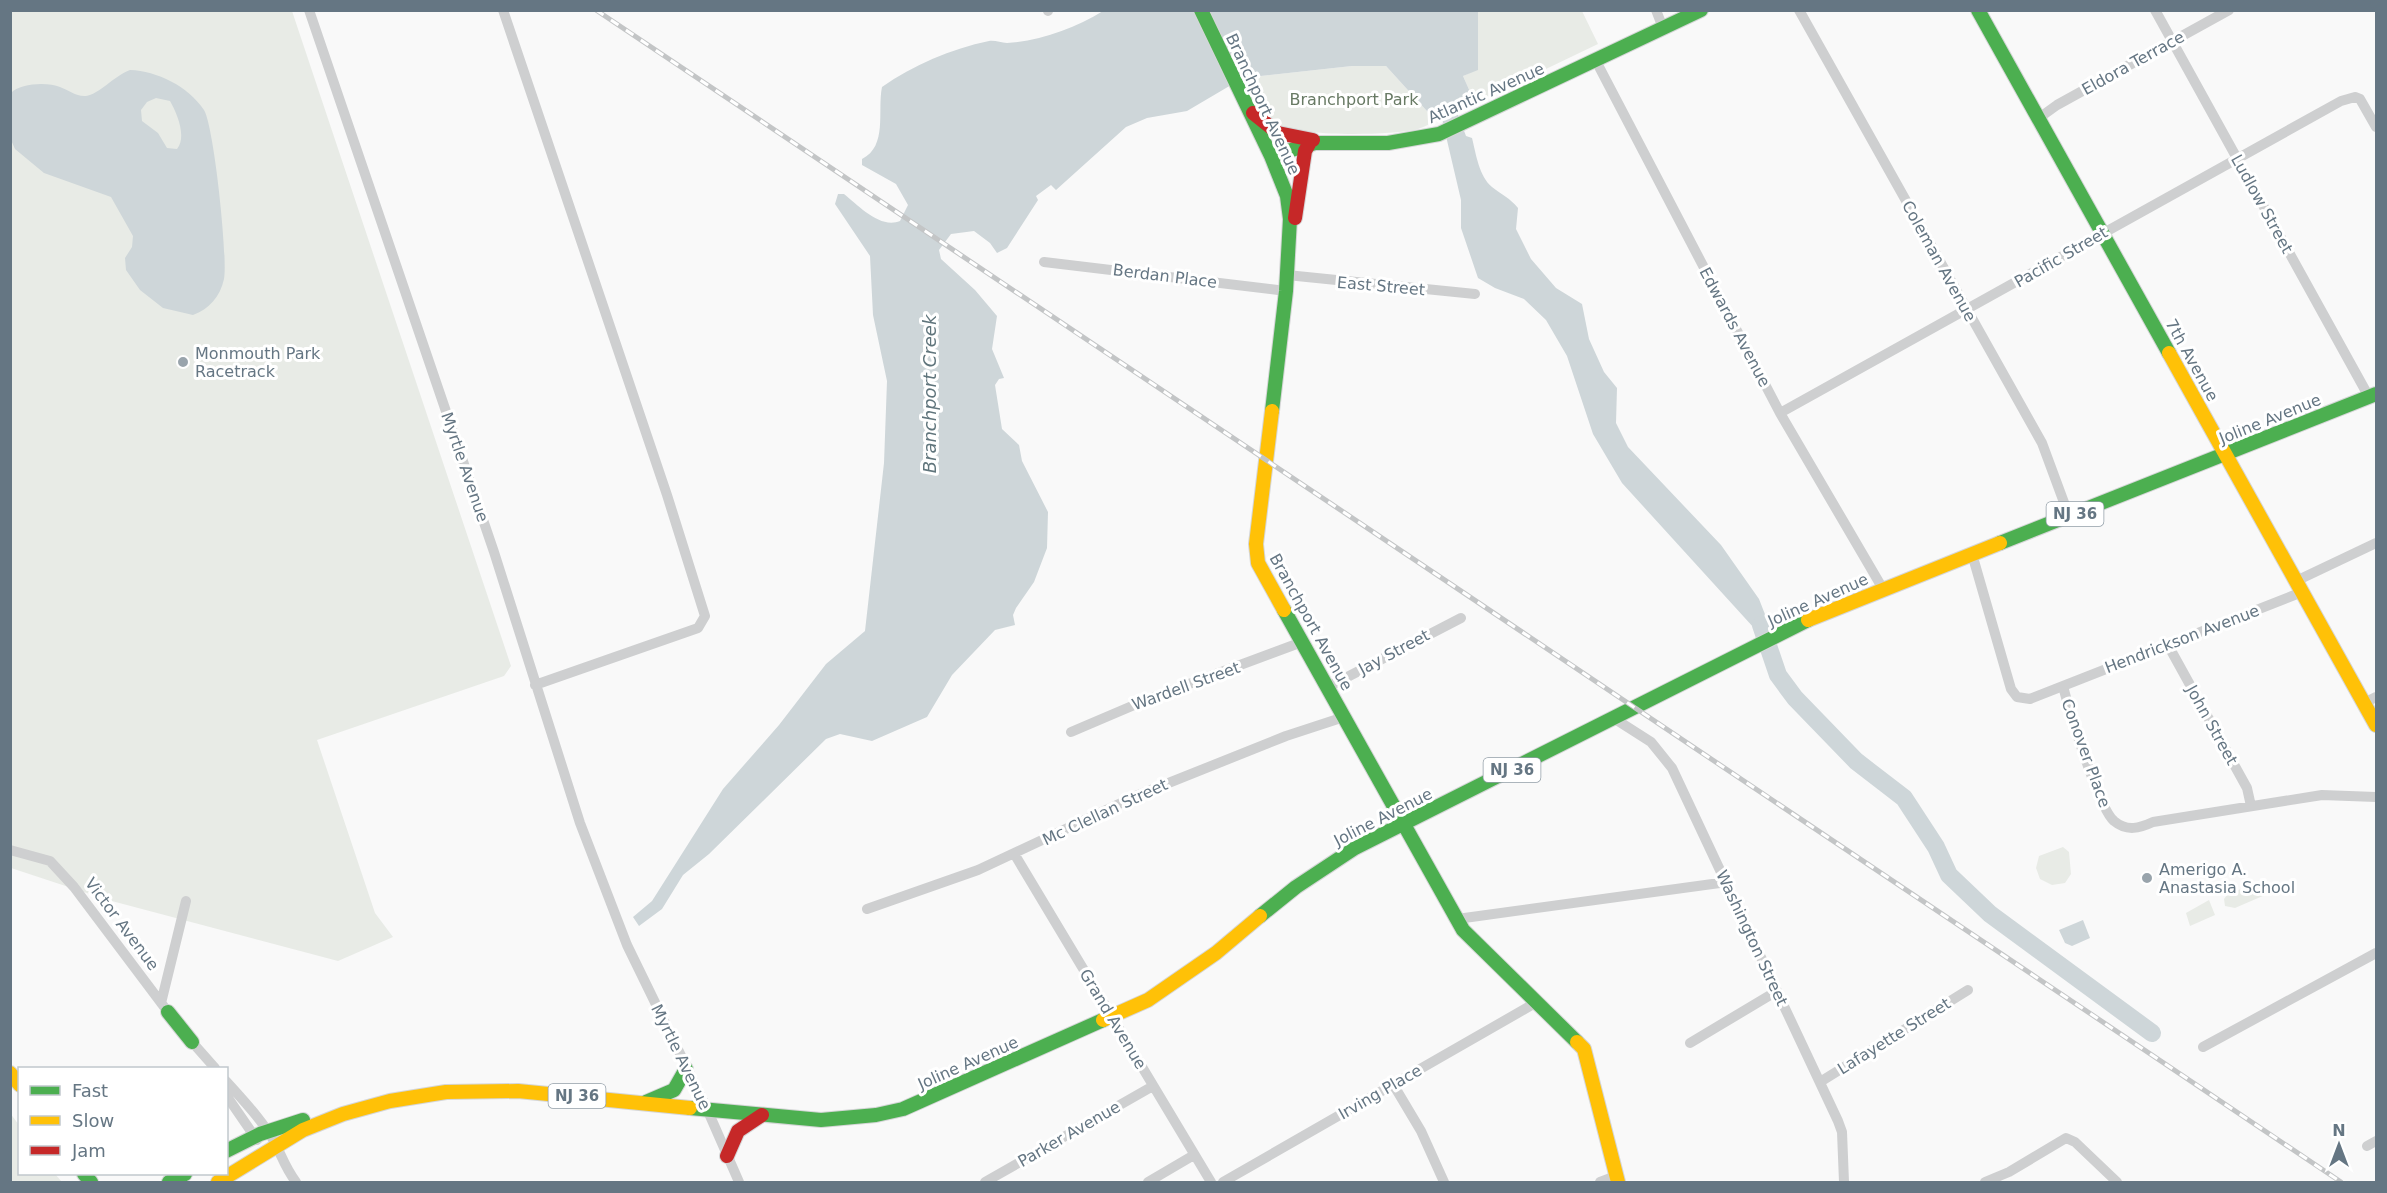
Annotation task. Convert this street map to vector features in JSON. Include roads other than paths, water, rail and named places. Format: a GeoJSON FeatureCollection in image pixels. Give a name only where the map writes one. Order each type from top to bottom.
{"type":"FeatureCollection","features":[{"type":"Feature","properties":{"kind":"main road","name":"Branchport Avenue"},"geometry":{"type":"LineString","coordinates":[[1201,10],[1271,156],[1287,196],[1291,244],[1256,555],[1402,825],[1463,930],[1580,1043],[1588,1057],[1617,1179]]}},
{"type":"Feature","properties":{"kind":"main road","name":"Atlantic Avenue"},"geometry":{"type":"LineString","coordinates":[[1271,156],[1309,144],[1336,141],[1400,142],[1442,133],[1701,10]]}},
{"type":"Feature","properties":{"kind":"main road","name":"7th Avenue"},"geometry":{"type":"LineString","coordinates":[[1978,10],[2299,586],[2370,700],[2376,725]]}},
{"type":"Feature","properties":{"kind":"main road"},"geometry":{"type":"LineString","coordinates":[[1244,102],[1259,120],[1278,133],[1303,139],[1336,141]]}},
{"type":"Feature","properties":{"kind":"main road"},"geometry":{"type":"LineString","coordinates":[[1291,244],[1305,152],[1309,144]]}},
{"type":"Feature","properties":{"kind":"main road","name":"Joline Avenue"},"geometry":{"type":"LineString","coordinates":[[390,1101],[446,1092],[484,1090],[646,1102],[821,1120],[845,1119],[903,1108],[1148,1000],[1189,974],[1323,868],[1402,825],[1820,614],[2373,395]]}},
{"type":"Feature","properties":{"kind":"main road","name":"Victor Avenue"},"geometry":{"type":"LineString","coordinates":[[165,1008],[192,1042]]}},
{"type":"Feature","properties":{"kind":"main road"},"geometry":{"type":"LineString","coordinates":[[646,1102],[674,1090],[686,1069]]}},
{"type":"Feature","properties":{"kind":"main road","name":"NJ 36"},"geometry":{"type":"LineString","coordinates":[[228,1150],[261,1135],[334,1111],[390,1101]]}},
{"type":"Feature","properties":{"kind":"main road","name":"NJ 36"},"geometry":{"type":"LineString","coordinates":[[218,1182],[270,1148],[303,1130],[343,1114],[390,1101]]}},
{"type":"Feature","properties":{"kind":"main road"},"geometry":{"type":"LineString","coordinates":[[727,1156],[737,1130],[748,1120],[764,1114]]}},
{"type":"Feature","properties":{"kind":"street","name":"Myrtle Avenue"},"geometry":{"type":"LineString","coordinates":[[309,10],[494,552],[580,823],[620,931],[707,1109],[739,1182]]}},
{"type":"Feature","properties":{"kind":"street"},"geometry":{"type":"LineString","coordinates":[[503,10],[668,495],[705,616],[698,628],[535,685]]}},
{"type":"Feature","properties":{"kind":"street"},"geometry":{"type":"LineString","coordinates":[[1656,10],[1663,28]]}},
{"type":"Feature","properties":{"kind":"street","name":"Coleman Avenue"},"geometry":{"type":"LineString","coordinates":[[1799,10],[2042,443],[2069,516]]}},
{"type":"Feature","properties":{"kind":"street","name":"Ludlow Street"},"geometry":{"type":"LineString","coordinates":[[2155,10],[2237,159],[2373,395]]}},
{"type":"Feature","properties":{"kind":"street","name":"Eldora Terrace"},"geometry":{"type":"LineString","coordinates":[[2039,118],[2057,105],[2229,10]]}},
{"type":"Feature","properties":{"kind":"street","name":"Edwards Avenue"},"geometry":{"type":"LineString","coordinates":[[1596,61],[1780,413],[1883,589]]}},
{"type":"Feature","properties":{"kind":"street","name":"Pacific Street"},"geometry":{"type":"LineString","coordinates":[[1780,413],[2341,101],[2355,97],[2360,99],[2376,127]]}},
{"type":"Feature","properties":{"kind":"street","name":"Berdan Place"},"geometry":{"type":"LineString","coordinates":[[1044,262],[1286,291]]}},
{"type":"Feature","properties":{"kind":"street","name":"East Street"},"geometry":{"type":"LineString","coordinates":[[1287,275],[1475,294]]}},
{"type":"Feature","properties":{"kind":"street","name":"Hendrickson Avenue"},"geometry":{"type":"LineString","coordinates":[[2063,686],[2168,645],[2299,586],[2376,543]]}},
{"type":"Feature","properties":{"kind":"street","name":"Conover Place"},"geometry":{"type":"LineString","coordinates":[[1972,554],[2013,692],[2017,697],[2030,699],[2063,686],[2087,763],[2109,815],[2120,825],[2138,828],[2153,822],[2322,795],[2376,797]]}},
{"type":"Feature","properties":{"kind":"street","name":"Jay Street"},"geometry":{"type":"LineString","coordinates":[[1328,687],[1461,618]]}},
{"type":"Feature","properties":{"kind":"street","name":"Wardell Street"},"geometry":{"type":"LineString","coordinates":[[1071,732],[1146,700],[1302,642]]}},
{"type":"Feature","properties":{"kind":"street","name":"John Street"},"geometry":{"type":"LineString","coordinates":[[2168,645],[2247,788],[2251,806]]}},
{"type":"Feature","properties":{"kind":"street","name":"Mc Clellan Street"},"geometry":{"type":"LineString","coordinates":[[867,909],[1015,855],[1136,796],[1286,736],[1344,717]]}},
{"type":"Feature","properties":{"kind":"street","name":"Washington Street"},"geometry":{"type":"LineString","coordinates":[[1615,719],[1635,730],[1663,753],[1727,882],[1842,1132],[1844,1182]]}},
{"type":"Feature","properties":{"kind":"street","name":"Victor Avenue"},"geometry":{"type":"LineString","coordinates":[[10,850],[50,861],[74,887],[165,1008]]}},
{"type":"Feature","properties":{"kind":"street","name":"Grand Avenue"},"geometry":{"type":"LineString","coordinates":[[1015,855],[1211,1182]]}},
{"type":"Feature","properties":{"kind":"street"},"geometry":{"type":"LineString","coordinates":[[1457,919],[1727,882]]}},
{"type":"Feature","properties":{"kind":"street"},"geometry":{"type":"LineString","coordinates":[[165,1008],[186,901]]}},
{"type":"Feature","properties":{"kind":"street"},"geometry":{"type":"LineString","coordinates":[[2204,1047],[2376,953]]}},
{"type":"Feature","properties":{"kind":"street","name":"Lafayette Street"},"geometry":{"type":"LineString","coordinates":[[1820,1082],[1968,990]]}},
{"type":"Feature","properties":{"kind":"street"},"geometry":{"type":"LineString","coordinates":[[1690,1043],[1777,991]]}},
{"type":"Feature","properties":{"kind":"street","name":"Irving Place"},"geometry":{"type":"LineString","coordinates":[[1223,1182],[1537,1002]]}},
{"type":"Feature","properties":{"kind":"street","name":"Victor Avenue"},"geometry":{"type":"LineString","coordinates":[[192,1042],[208,1067]]}},
{"type":"Feature","properties":{"kind":"street","name":"Victor Avenue"},"geometry":{"type":"LineString","coordinates":[[192,1042],[214,1067]]}},
{"type":"Feature","properties":{"kind":"street"},"geometry":{"type":"LineString","coordinates":[[228,1084],[270,1148],[296,1182]]}},
{"type":"Feature","properties":{"kind":"street"},"geometry":{"type":"LineString","coordinates":[[1393,1084],[1421,1131],[1444,1182]]}},
{"type":"Feature","properties":{"kind":"street","name":"Parker Avenue"},"geometry":{"type":"LineString","coordinates":[[985,1182],[1153,1086]]}},
{"type":"Feature","properties":{"kind":"street"},"geometry":{"type":"LineString","coordinates":[[228,1097],[261,1135]]}},
{"type":"Feature","properties":{"kind":"street"},"geometry":{"type":"LineString","coordinates":[[1985,1182],[2009,1172],[2066,1138],[2075,1142],[2117,1182]]}},
{"type":"Feature","properties":{"kind":"street"},"geometry":{"type":"LineString","coordinates":[[1148,1182],[1194,1155]]}},
{"type":"Feature","properties":{"kind":"street"},"geometry":{"type":"LineString","coordinates":[[1600,1182],[1617,1179]]}},
{"type":"Feature","properties":{"kind":"water","name":"Branchport Creek"},"geometry":{"type":"Polygon","coordinates":[[[1103,11],[1478,11],[1478,70],[1463,76],[1475,103],[1457,112],[1466,136],[1472,138],[1481,171],[1492,187],[1518,208],[1516,229],[1531,259],[1556,288],[1582,304],[1589,339],[1604,372],[1617,388],[1616,423],[1628,447],[1721,545],[1759,599],[1768,622],[1754,628],[1622,483],[1593,434],[1567,356],[1546,320],[1524,299],[1495,288],[1478,278],[1461,228],[1461,200],[1442,119],[1436,121],[1386,66],[1352,66],[1243,78],[1187,111],[1147,118],[1126,127],[1056,190],[1051,185],[1036,196],[1038,200],[1007,248],[997,253],[990,243],[974,231],[951,234],[939,250],[941,259],[975,290],[997,316],[992,349],[1004,378],[999,379],[995,385],[1002,429],[1019,445],[1022,461],[1048,512],[1047,548],[1034,582],[1013,615],[1015,625],[995,630],[952,675],[927,717],[872,741],[840,734],[826,739],[709,854],[683,875],[662,909],[639,926],[633,917],[652,901],[723,789],[779,725],[826,664],[865,631],[884,463],[887,381],[873,315],[870,256],[835,204],[838,194],[844,194],[870,215],[892,223],[900,221],[908,205],[896,184],[862,165],[862,159],[870,153],[878,137],[882,87],[919,65],[961,48],[989,41],[1020,42],[1045,36],[1081,23],[1103,11]]]}},
{"type":"Feature","properties":{"kind":"water"},"geometry":{"type":"Polygon","coordinates":[[[130,70],[140,71],[171,81],[197,101],[208,121],[219,193],[224,246],[224,279],[213,302],[193,315],[163,308],[140,290],[126,270],[125,258],[132,247],[133,236],[111,197],[44,173],[15,149],[11,140],[11,93],[15,90],[27,85],[49,84],[86,96],[130,70]],[[156,98],[147,102],[141,110],[142,121],[158,133],[167,148],[177,149],[181,132],[178,118],[170,101],[156,98]]]}},
{"type":"Feature","properties":{"kind":"water"},"geometry":{"type":"Polygon","coordinates":[[[2083,920],[2090,938],[2072,946],[2065,943],[2059,930],[2083,920]]]}},
{"type":"Feature","properties":{"kind":"waterway"},"geometry":{"type":"LineString","coordinates":[[1761,625],[1778,675],[1795,698],[1856,761],[1904,798],[1936,847],[1949,875],[1990,914],[2152,1033]]}},
{"type":"Feature","properties":{"kind":"railway"},"geometry":{"type":"LineString","coordinates":[[596,10],[2341,1182]]}},
{"type":"Feature","properties":{"kind":"place","name":"Monmouth Park Racetrack"},"geometry":{"type":"Point","coordinates":[183,362]}},
{"type":"Feature","properties":{"kind":"place","name":"Amerigo A. Anastasia School"},"geometry":{"type":"Point","coordinates":[2147,878]}},
{"type":"Feature","properties":{"kind":"park label","name":"Branchport Park"},"geometry":{"type":"Point","coordinates":[1354,99]}}]}
